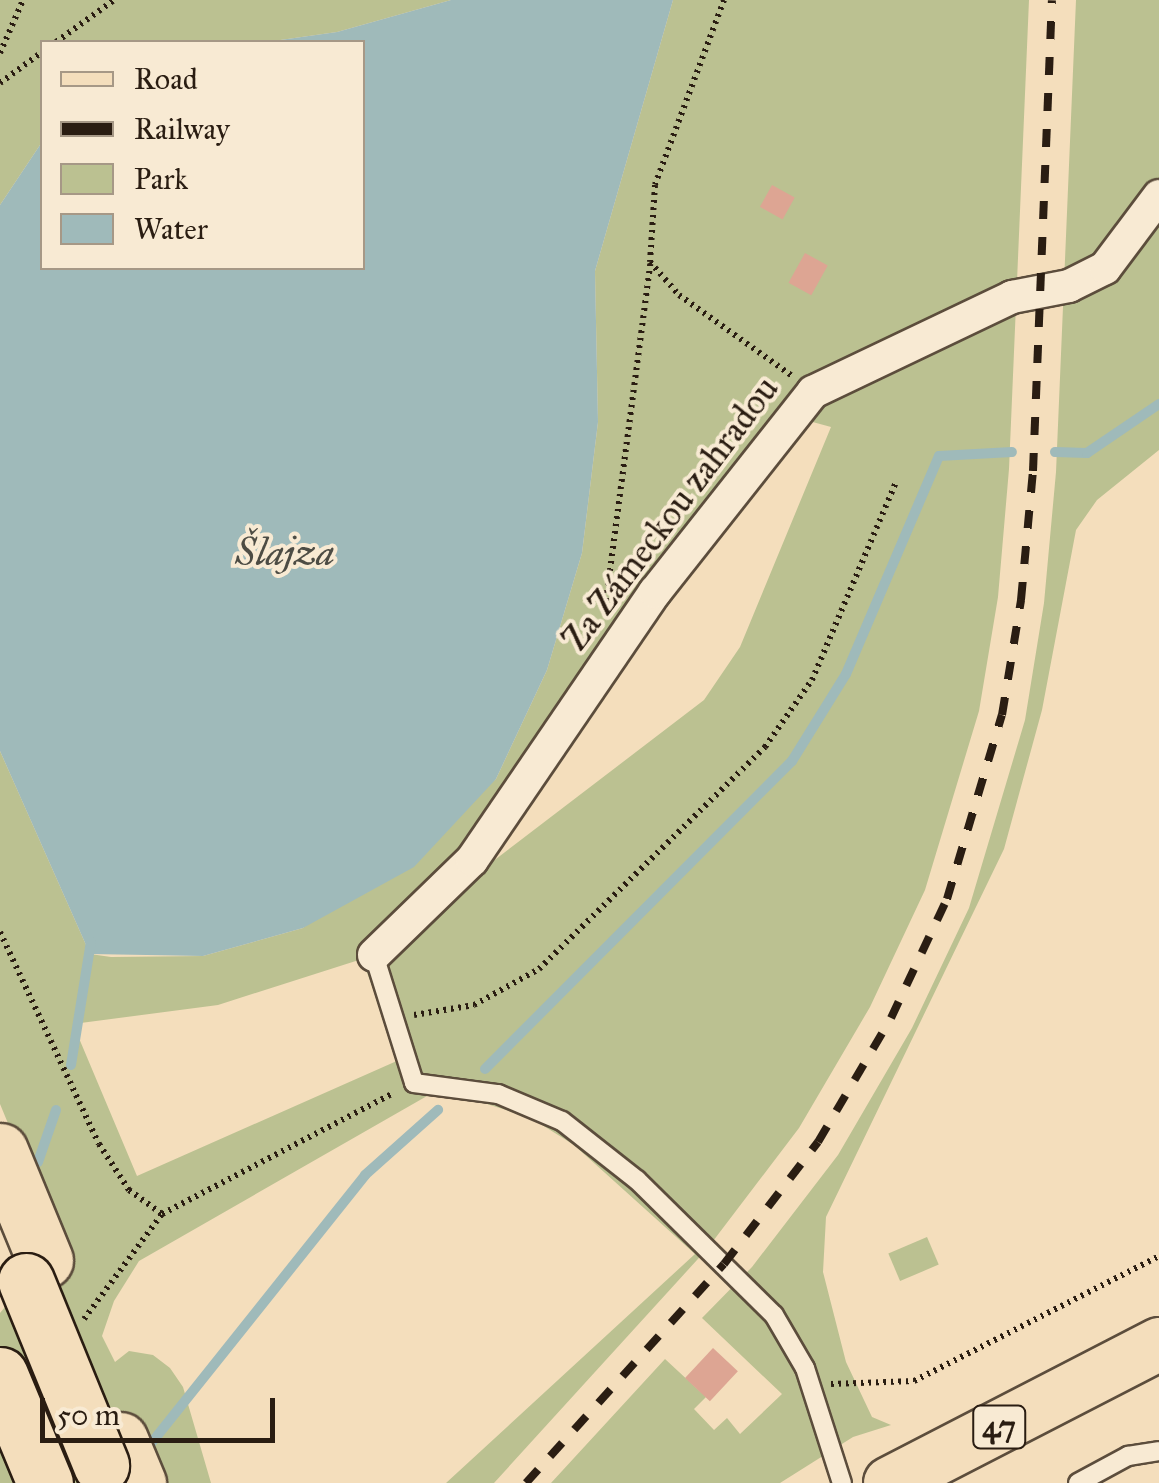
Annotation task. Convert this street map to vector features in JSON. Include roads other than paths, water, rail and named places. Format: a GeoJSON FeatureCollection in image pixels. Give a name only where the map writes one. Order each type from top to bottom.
{"type":"FeatureCollection","features":[{"type":"Feature","properties":{"kind":"highway"},"geometry":{"type":"LineString","coordinates":[[0,1151],[36,1271],[117,1468]]}},
{"type":"Feature","properties":{"kind":"highway"},"geometry":{"type":"LineString","coordinates":[[0,1219],[36,1271]]}},
{"type":"Feature","properties":{"kind":"highway"},"geometry":{"type":"LineString","coordinates":[[0,1374],[44,1483]]}},
{"type":"Feature","properties":{"kind":"highway"},"geometry":{"type":"LineString","coordinates":[[0,1446],[15,1483]]}},
{"type":"Feature","properties":{"kind":"main road","name":"47"},"geometry":{"type":"LineString","coordinates":[[890,1483],[1159,1344]]}},
{"type":"Feature","properties":{"kind":"street","name":"Za Zámeckou zahradou"},"geometry":{"type":"LineString","coordinates":[[374,955],[472,860],[655,592],[813,392],[1012,297],[1069,286],[1105,268],[1159,196]]}},
{"type":"Feature","properties":{"kind":"lane"},"geometry":{"type":"LineString","coordinates":[[374,955],[414,1082],[538,1106],[598,1146],[774,1315],[812,1385],[842,1483]]}},
{"type":"Feature","properties":{"kind":"lane"},"geometry":{"type":"LineString","coordinates":[[1078,1483],[1128,1456],[1159,1451]]}},
{"type":"Feature","properties":{"kind":"water","name":"Šlajza"},"geometry":{"type":"Polygon","coordinates":[[[451,0],[673,0],[595,271],[598,422],[582,553],[547,670],[496,779],[414,867],[303,928],[203,956],[90,954],[0,751],[0,205],[40,145],[40,270],[365,270],[365,40],[280,40],[337,32],[451,0]]]}},
{"type":"Feature","properties":{"kind":"waterway"},"geometry":{"type":"LineString","coordinates":[[1055,452],[1087,453],[1159,404]]}},
{"type":"Feature","properties":{"kind":"waterway"},"geometry":{"type":"LineString","coordinates":[[485,1069],[792,761],[846,674],[939,456],[1012,452]]}},
{"type":"Feature","properties":{"kind":"waterway"},"geometry":{"type":"LineString","coordinates":[[71,1065],[91,942]]}},
{"type":"Feature","properties":{"kind":"waterway"},"geometry":{"type":"LineString","coordinates":[[38,1162],[56,1110]]}},
{"type":"Feature","properties":{"kind":"waterway"},"geometry":{"type":"LineString","coordinates":[[145,1451],[365,1175],[438,1110]]}},
{"type":"Feature","properties":{"kind":"railway"},"geometry":{"type":"LineString","coordinates":[[526,1483],[724,1264],[818,1142],[891,1018],[947,899],[1002,715],[1021,600],[1033,471],[1052,0]]}}]}
